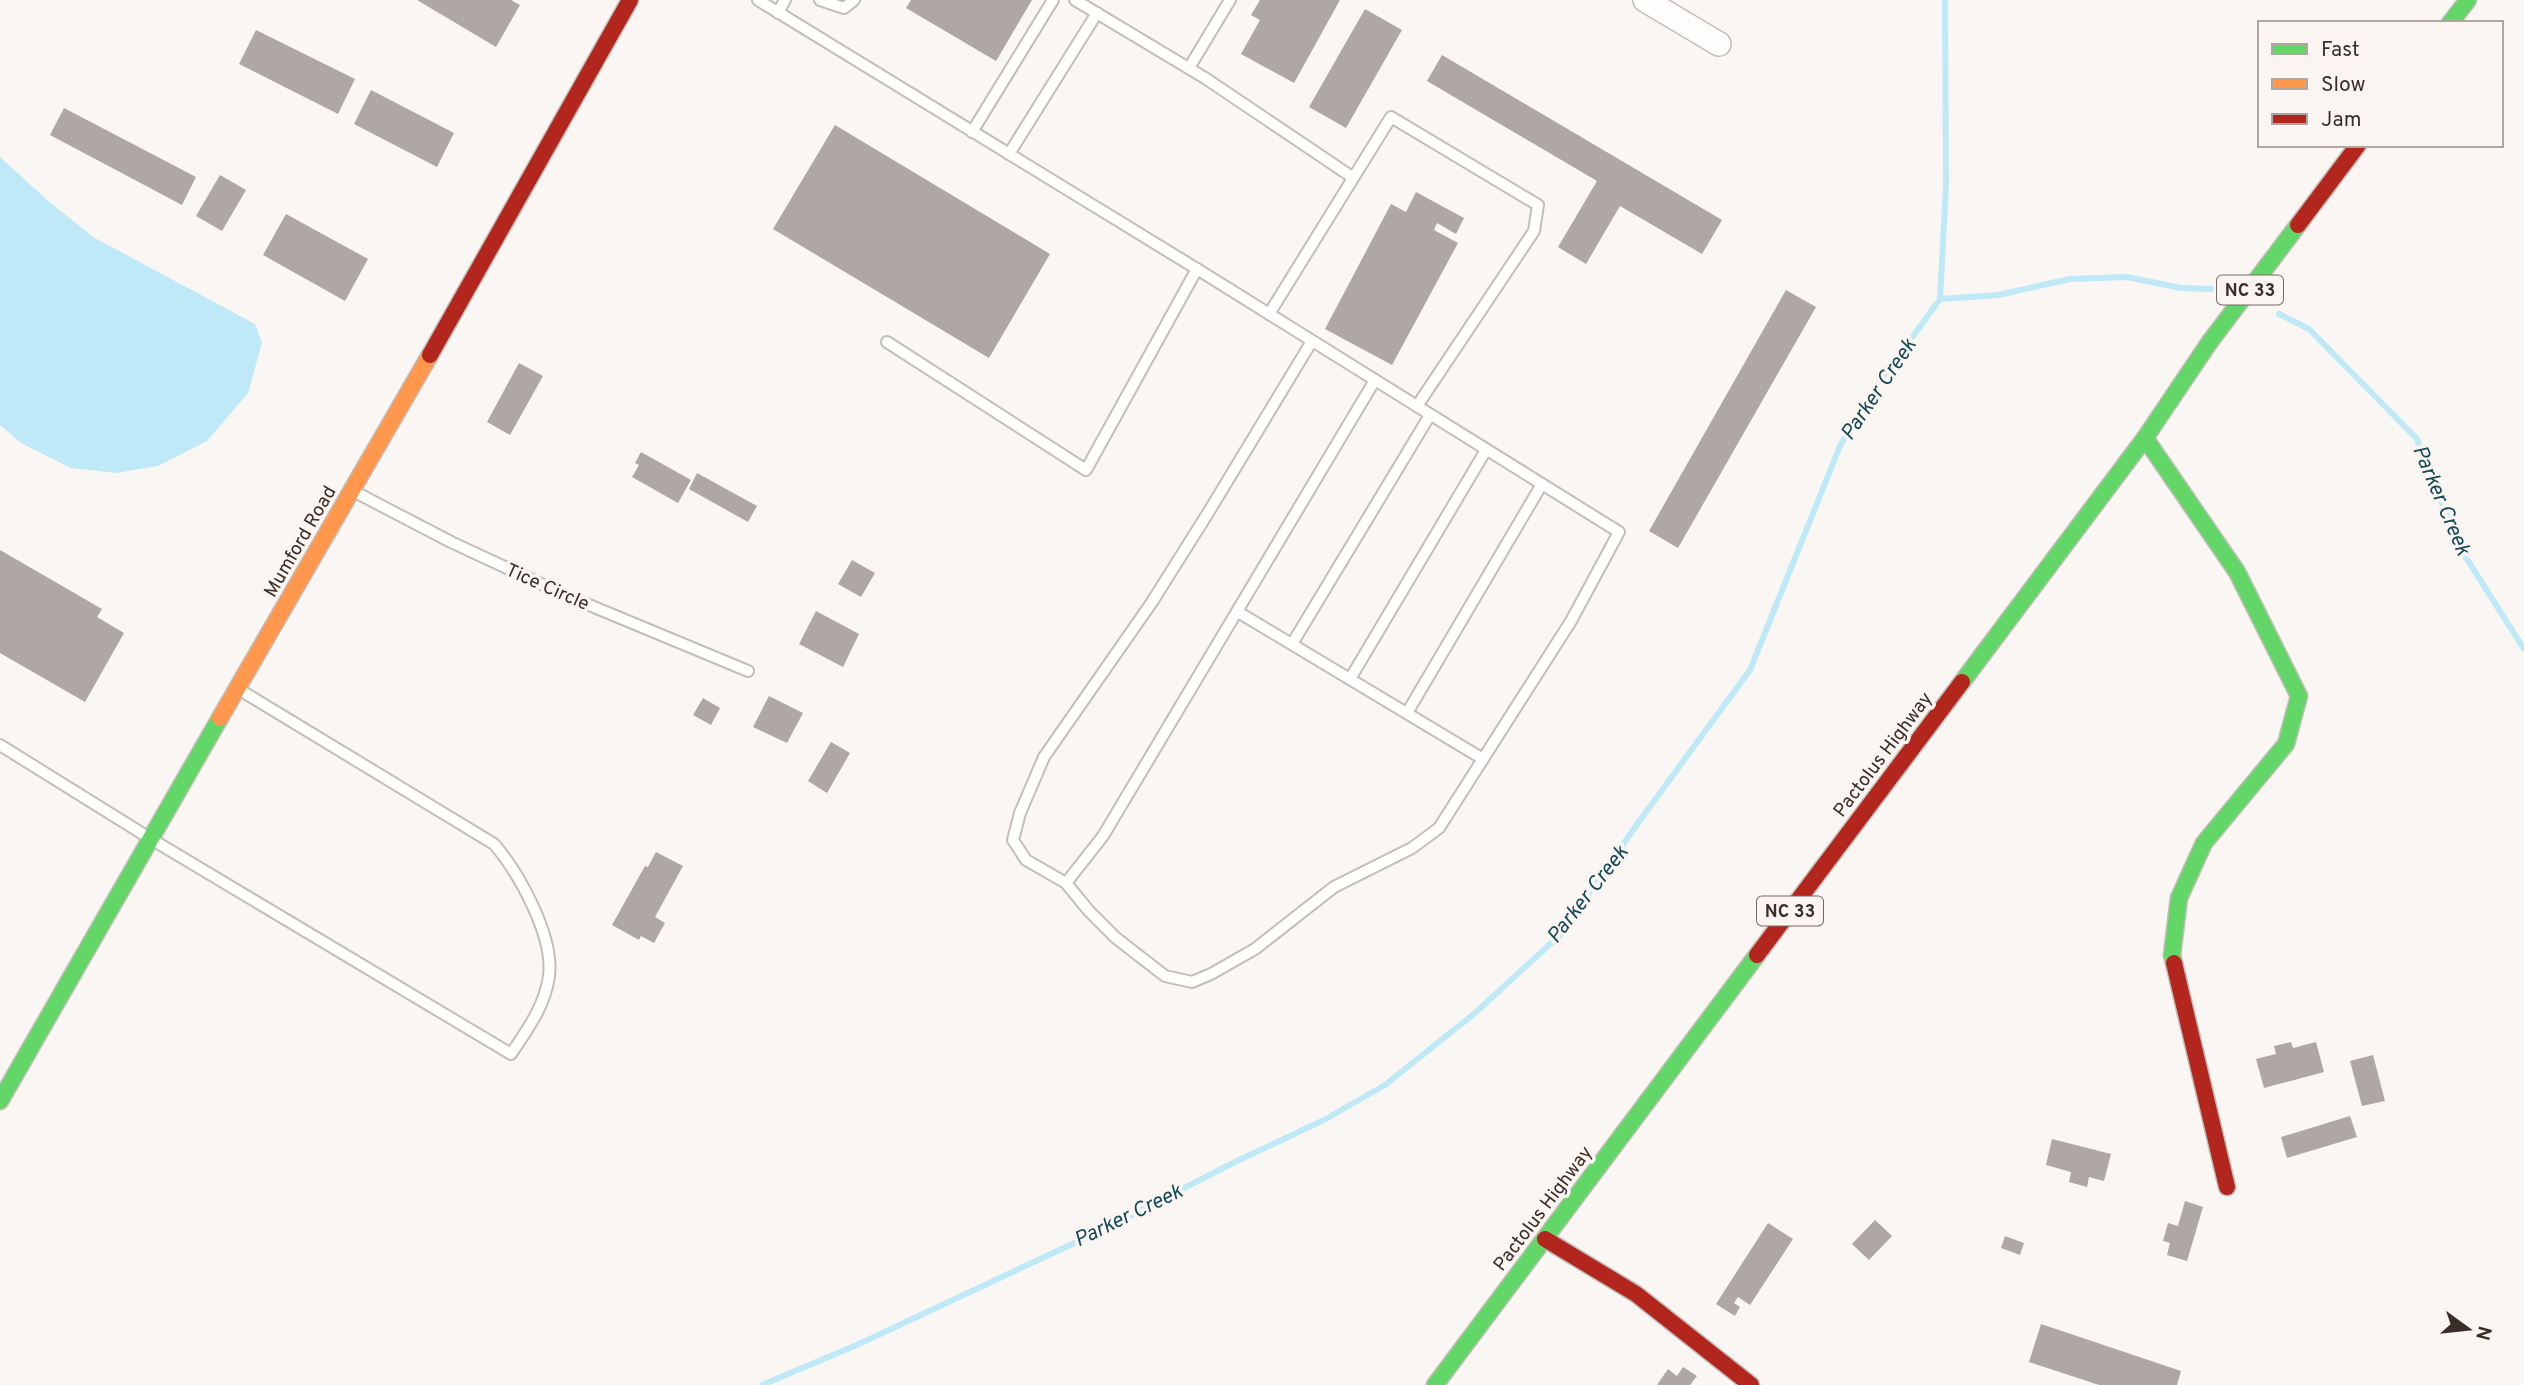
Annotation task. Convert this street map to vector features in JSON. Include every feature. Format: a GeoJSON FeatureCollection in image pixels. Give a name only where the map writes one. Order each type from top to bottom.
{"type":"FeatureCollection","features":[{"type":"Feature","properties":{"kind":"street","name":"Mumford Road"},"geometry":{"type":"LineString","coordinates":[[0,1101],[101,922],[353,491],[630,0]]}},
{"type":"Feature","properties":{"kind":"street"},"geometry":{"type":"LineString","coordinates":[[1645,0],[1720,44]]}},
{"type":"Feature","properties":{"kind":"street"},"geometry":{"type":"LineString","coordinates":[[2452,21],[2468,0]]}},
{"type":"Feature","properties":{"kind":"street","name":"Pactolus Highway"},"geometry":{"type":"LineString","coordinates":[[1435,1385],[2144,438],[2210,343],[2357,147]]}},
{"type":"Feature","properties":{"kind":"street"},"geometry":{"type":"LineString","coordinates":[[2144,438],[2237,572],[2299,696],[2286,744],[2204,843],[2179,898],[2172,956],[2227,1187]]}},
{"type":"Feature","properties":{"kind":"street"},"geometry":{"type":"LineString","coordinates":[[1545,1239],[1636,1294],[1751,1385]]}},
{"type":"Feature","properties":{"kind":"lane"},"geometry":{"type":"LineString","coordinates":[[758,0],[1197,269],[1619,532],[1571,621],[1439,828],[1412,848],[1334,887],[1255,949],[1212,974],[1192,982],[1165,976],[1136,953],[1088,910],[1066,883],[1026,860],[1013,840],[1020,813],[1044,757],[1152,602],[1312,341]]}},
{"type":"Feature","properties":{"kind":"lane"},"geometry":{"type":"LineString","coordinates":[[778,13],[785,0]]}},
{"type":"Feature","properties":{"kind":"lane"},"geometry":{"type":"LineString","coordinates":[[820,0],[844,8],[853,0]]}},
{"type":"Feature","properties":{"kind":"lane"},"geometry":{"type":"LineString","coordinates":[[972,131],[1053,0]]}},
{"type":"Feature","properties":{"kind":"lane"},"geometry":{"type":"LineString","coordinates":[[1075,0],[1189,68],[1353,177]]}},
{"type":"Feature","properties":{"kind":"lane"},"geometry":{"type":"LineString","coordinates":[[1189,68],[1230,0]]}},
{"type":"Feature","properties":{"kind":"lane"},"geometry":{"type":"LineString","coordinates":[[1009,154],[1097,13]]}},
{"type":"Feature","properties":{"kind":"lane"},"geometry":{"type":"LineString","coordinates":[[1269,314],[1391,117],[1538,205],[1534,231],[1417,407]]}},
{"type":"Feature","properties":{"kind":"lane"},"geometry":{"type":"LineString","coordinates":[[887,342],[1086,470],[1197,269]]}},
{"type":"Feature","properties":{"kind":"lane"},"geometry":{"type":"LineString","coordinates":[[1066,883],[1104,836],[1375,380]]}},
{"type":"Feature","properties":{"kind":"lane"},"geometry":{"type":"LineString","coordinates":[[1292,644],[1430,415]]}},
{"type":"Feature","properties":{"kind":"lane"},"geometry":{"type":"LineString","coordinates":[[1350,679],[1486,450]]}},
{"type":"Feature","properties":{"kind":"lane"},"geometry":{"type":"LineString","coordinates":[[1407,713],[1542,484]]}},
{"type":"Feature","properties":{"kind":"lane","name":"Tice Circle"},"geometry":{"type":"LineString","coordinates":[[353,491],[451,542],[553,590],[748,671]]}},
{"type":"Feature","properties":{"kind":"lane"},"geometry":{"type":"LineString","coordinates":[[1238,612],[1483,759]]}},
{"type":"Feature","properties":{"kind":"lane"},"geometry":{"type":"LineString","coordinates":[[0,745],[151,839],[511,1054],[544,998],[549,974],[541,929],[511,863],[494,844],[237,688]]}},
{"type":"Feature","properties":{"kind":"water"},"geometry":{"type":"Polygon","coordinates":[[[0,157],[93,237],[255,324],[262,343],[248,393],[207,441],[158,466],[116,473],[71,468],[21,443],[0,425],[0,157]]]}},
{"type":"Feature","properties":{"kind":"building"},"geometry":{"type":"Polygon","coordinates":[[[417,0],[511,0],[520,5],[496,47],[417,0]]]}},
{"type":"Feature","properties":{"kind":"building"},"geometry":{"type":"Polygon","coordinates":[[[911,0],[1032,0],[996,61],[906,8],[911,0]]]}},
{"type":"Feature","properties":{"kind":"building"},"geometry":{"type":"Polygon","coordinates":[[[1260,0],[1340,0],[1294,83],[1241,54],[1260,20],[1251,15],[1260,0]]]}},
{"type":"Feature","properties":{"kind":"building"},"geometry":{"type":"Polygon","coordinates":[[[1365,9],[1402,30],[1346,128],[1309,107],[1365,9]]]}},
{"type":"Feature","properties":{"kind":"building"},"geometry":{"type":"Polygon","coordinates":[[[256,30],[355,79],[338,114],[239,64],[256,30]]]}},
{"type":"Feature","properties":{"kind":"building"},"geometry":{"type":"Polygon","coordinates":[[[1442,55],[1722,220],[1702,254],[1620,206],[1586,264],[1558,247],[1597,181],[1427,81],[1442,55]]]}},
{"type":"Feature","properties":{"kind":"building"},"geometry":{"type":"Polygon","coordinates":[[[371,90],[454,133],[437,167],[354,124],[371,90]]]}},
{"type":"Feature","properties":{"kind":"building"},"geometry":{"type":"Polygon","coordinates":[[[64,108],[196,177],[182,205],[50,135],[64,108]]]}},
{"type":"Feature","properties":{"kind":"building"},"geometry":{"type":"Polygon","coordinates":[[[835,125],[1050,254],[989,358],[773,229],[835,125]]]}},
{"type":"Feature","properties":{"kind":"building"},"geometry":{"type":"Polygon","coordinates":[[[220,175],[246,190],[222,231],[196,216],[220,175]]]}},
{"type":"Feature","properties":{"kind":"building"},"geometry":{"type":"Polygon","coordinates":[[[1416,192],[1464,218],[1456,234],[1437,223],[1434,230],[1458,243],[1392,365],[1325,329],[1391,204],[1406,212],[1416,192]]]}},
{"type":"Feature","properties":{"kind":"building"},"geometry":{"type":"Polygon","coordinates":[[[286,214],[368,259],[345,301],[263,255],[286,214]]]}},
{"type":"Feature","properties":{"kind":"building"},"geometry":{"type":"Polygon","coordinates":[[[1786,290],[1816,307],[1678,548],[1649,531],[1786,290]]]}},
{"type":"Feature","properties":{"kind":"building"},"geometry":{"type":"Polygon","coordinates":[[[519,363],[543,376],[510,435],[487,422],[519,363]]]}},
{"type":"Feature","properties":{"kind":"building"},"geometry":{"type":"Polygon","coordinates":[[[641,452],[691,480],[678,503],[632,477],[639,465],[635,463],[641,452]]]}},
{"type":"Feature","properties":{"kind":"building"},"geometry":{"type":"Polygon","coordinates":[[[697,473],[757,506],[748,522],[689,489],[697,473]]]}},
{"type":"Feature","properties":{"kind":"building"},"geometry":{"type":"Polygon","coordinates":[[[0,550],[102,609],[97,617],[124,633],[85,702],[0,653],[0,550]]]}},
{"type":"Feature","properties":{"kind":"building"},"geometry":{"type":"Polygon","coordinates":[[[852,560],[875,573],[861,597],[838,584],[852,560]]]}},
{"type":"Feature","properties":{"kind":"building"},"geometry":{"type":"Polygon","coordinates":[[[816,611],[859,634],[843,667],[799,644],[816,611]]]}},
{"type":"Feature","properties":{"kind":"building"},"geometry":{"type":"Polygon","coordinates":[[[769,696],[803,713],[787,743],[753,727],[769,696]]]}},
{"type":"Feature","properties":{"kind":"building"},"geometry":{"type":"Polygon","coordinates":[[[703,698],[720,708],[711,725],[693,715],[703,698]]]}},
{"type":"Feature","properties":{"kind":"building"},"geometry":{"type":"Polygon","coordinates":[[[831,742],[850,753],[827,793],[808,781],[831,742]]]}},
{"type":"Feature","properties":{"kind":"building"},"geometry":{"type":"Polygon","coordinates":[[[656,852],[683,866],[655,917],[665,923],[654,943],[641,936],[639,940],[612,925],[645,866],[648,867],[656,852]]]}},
{"type":"Feature","properties":{"kind":"building"},"geometry":{"type":"Polygon","coordinates":[[[2291,1042],[2293,1048],[2316,1042],[2324,1072],[2264,1088],[2256,1059],[2276,1054],[2274,1046],[2291,1042]]]}},
{"type":"Feature","properties":{"kind":"building"},"geometry":{"type":"Polygon","coordinates":[[[2373,1055],[2385,1101],[2362,1106],[2350,1061],[2373,1055]]]}},
{"type":"Feature","properties":{"kind":"building"},"geometry":{"type":"Polygon","coordinates":[[[2350,1116],[2357,1137],[2287,1158],[2281,1137],[2350,1116]]]}},
{"type":"Feature","properties":{"kind":"building"},"geometry":{"type":"Polygon","coordinates":[[[2052,1139],[2111,1154],[2104,1181],[2089,1177],[2087,1187],[2069,1182],[2071,1172],[2046,1165],[2052,1139]]]}},
{"type":"Feature","properties":{"kind":"building"},"geometry":{"type":"Polygon","coordinates":[[[2185,1201],[2203,1207],[2187,1261],[2167,1255],[2170,1243],[2163,1241],[2168,1223],[2178,1226],[2185,1201]]]}},
{"type":"Feature","properties":{"kind":"building"},"geometry":{"type":"Polygon","coordinates":[[[1875,1220],[1892,1236],[1869,1260],[1852,1244],[1875,1220]]]}},
{"type":"Feature","properties":{"kind":"building"},"geometry":{"type":"Polygon","coordinates":[[[1768,1223],[1793,1239],[1750,1305],[1738,1297],[1734,1303],[1740,1307],[1735,1316],[1716,1304],[1768,1223]]]}},
{"type":"Feature","properties":{"kind":"building"},"geometry":{"type":"Polygon","coordinates":[[[2005,1236],[2024,1243],[2020,1255],[2001,1248],[2005,1236]]]}},
{"type":"Feature","properties":{"kind":"building"},"geometry":{"type":"Polygon","coordinates":[[[2041,1324],[2181,1371],[2177,1385],[2099,1385],[2029,1362],[2041,1324]]]}},
{"type":"Feature","properties":{"kind":"building"},"geometry":{"type":"Polygon","coordinates":[[[1683,1367],[1697,1376],[1690,1385],[1657,1385],[1668,1369],[1677,1376],[1683,1367]]]}},
{"type":"Feature","properties":{"kind":"waterway"},"geometry":{"type":"LineString","coordinates":[[1940,299],[1946,186],[1945,0]]}},
{"type":"Feature","properties":{"kind":"waterway","name":"Parker Creek"},"geometry":{"type":"LineString","coordinates":[[762,1385],[859,1344],[1102,1230],[1324,1120],[1385,1085],[1475,1013],[1560,935],[1750,670],[1840,446],[1863,405],[1940,299],[1998,295],[2070,279],[2127,277],[2181,288],[2211,289]]}},
{"type":"Feature","properties":{"kind":"waterway","name":"Parker Creek"},"geometry":{"type":"LineString","coordinates":[[2279,314],[2309,329],[2417,439],[2458,545],[2524,649]]}},
{"type":"Feature","properties":{"kind":"traffic: fast"},"geometry":{"type":"LineString","coordinates":[[2452,21],[2468,0]]}},
{"type":"Feature","properties":{"kind":"traffic: fast"},"geometry":{"type":"LineString","coordinates":[[1962,682],[2145,438],[2209,343],[2298,225]]}},
{"type":"Feature","properties":{"kind":"traffic: fast"},"geometry":{"type":"LineString","coordinates":[[2145,438],[2237,572],[2299,696],[2286,744],[2204,843],[2179,898],[2172,955],[2174,963]]}},
{"type":"Feature","properties":{"kind":"traffic: fast"},"geometry":{"type":"LineString","coordinates":[[0,1101],[220,718]]}},
{"type":"Feature","properties":{"kind":"traffic: fast"},"geometry":{"type":"LineString","coordinates":[[1435,1385],[1757,955]]}},
{"type":"Feature","properties":{"kind":"traffic: slow"},"geometry":{"type":"LineString","coordinates":[[220,718],[430,355]]}},
{"type":"Feature","properties":{"kind":"traffic: jam"},"geometry":{"type":"LineString","coordinates":[[430,355],[630,0]]}},
{"type":"Feature","properties":{"kind":"traffic: jam"},"geometry":{"type":"LineString","coordinates":[[2298,225],[2356,147]]}},
{"type":"Feature","properties":{"kind":"traffic: jam"},"geometry":{"type":"LineString","coordinates":[[1757,955],[1962,682]]}},
{"type":"Feature","properties":{"kind":"traffic: jam"},"geometry":{"type":"LineString","coordinates":[[2174,963],[2227,1187]]}},
{"type":"Feature","properties":{"kind":"traffic: jam"},"geometry":{"type":"LineString","coordinates":[[1545,1239],[1636,1294],[1751,1385]]}}]}
